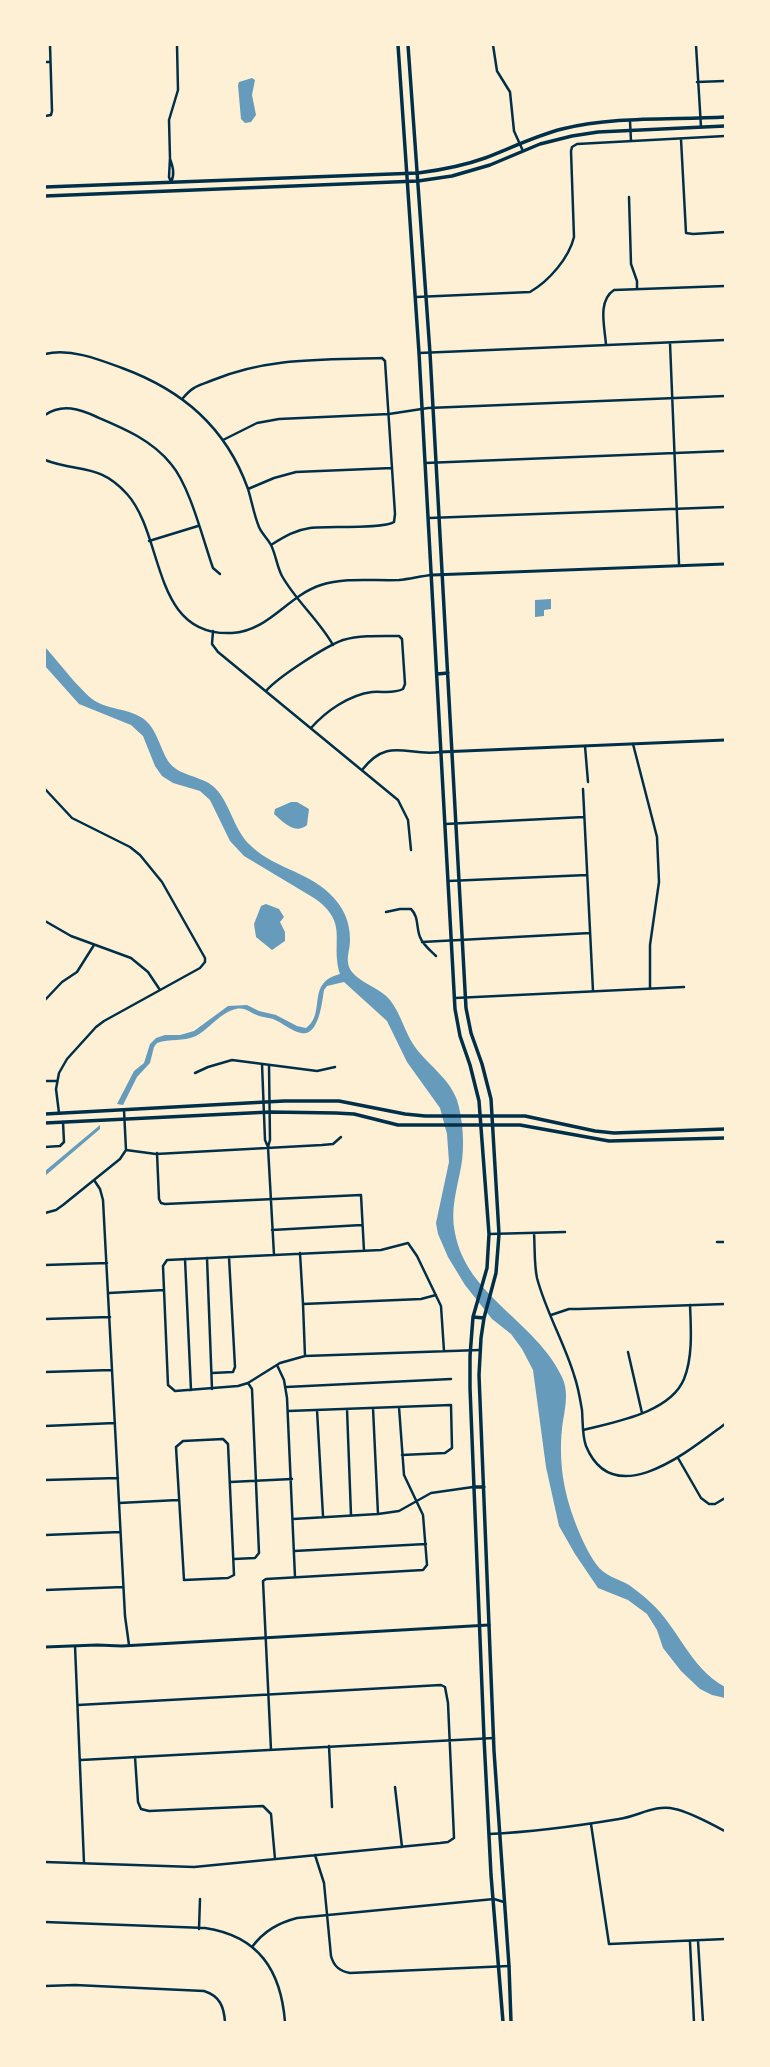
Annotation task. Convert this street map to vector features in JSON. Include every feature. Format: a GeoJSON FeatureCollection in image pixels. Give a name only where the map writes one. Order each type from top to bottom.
{"type":"FeatureCollection","features":[{"type":"Feature","properties":{"kind":"main road"},"geometry":{"type":"LineString","coordinates":[[398,45],[416,297],[429,518],[444,824],[455,998],[457,1023],[477,1091],[481,1124],[489,1234],[489,1251],[473,1317],[470,1350],[473,1487],[484,1738],[503,2022]]}},
{"type":"Feature","properties":{"kind":"main road"},"geometry":{"type":"LineString","coordinates":[[408,45],[418,173],[440,517],[465,998],[468,1022],[489,1088],[494,1124],[499,1234],[496,1273],[484,1318],[480,1350],[487,1588],[499,1834],[509,1966],[511,2022]]}},
{"type":"Feature","properties":{"kind":"main road"},"geometry":{"type":"LineString","coordinates":[[45,187],[418,173],[449,169],[486,158],[519,143],[573,126],[630,121],[725,117]]}},
{"type":"Feature","properties":{"kind":"main road"},"geometry":{"type":"LineString","coordinates":[[45,196],[418,181],[452,176],[490,165],[540,144],[572,136],[631,130],[725,126]]}},
{"type":"Feature","properties":{"kind":"main road"},"geometry":{"type":"LineString","coordinates":[[290,178],[292,187]]}},
{"type":"Feature","properties":{"kind":"main road"},"geometry":{"type":"LineString","coordinates":[[167,191],[171,182]]}},
{"type":"Feature","properties":{"kind":"main road"},"geometry":{"type":"LineString","coordinates":[[92,185],[93,194]]}},
{"type":"Feature","properties":{"kind":"main road"},"geometry":{"type":"LineString","coordinates":[[437,674],[448,673]]}},
{"type":"Feature","properties":{"kind":"main road"},"geometry":{"type":"LineString","coordinates":[[45,1114],[269,1102],[339,1101],[406,1114],[436,1116],[532,1117],[595,1131],[614,1133],[725,1128]]}},
{"type":"Feature","properties":{"kind":"main road"},"geometry":{"type":"LineString","coordinates":[[45,1123],[270,1112],[354,1114],[398,1125],[520,1125],[609,1141],[725,1138]]}},
{"type":"Feature","properties":{"kind":"main road"},"geometry":{"type":"LineString","coordinates":[[59,1113],[63,1122]]}},
{"type":"Feature","properties":{"kind":"main road"},"geometry":{"type":"LineString","coordinates":[[561,1132],[564,1124]]}},
{"type":"Feature","properties":{"kind":"main road"},"geometry":{"type":"LineString","coordinates":[[656,1132],[656,1140]]}},
{"type":"Feature","properties":{"kind":"main road"},"geometry":{"type":"LineString","coordinates":[[473,1317],[484,1318]]}},
{"type":"Feature","properties":{"kind":"main road"},"geometry":{"type":"LineString","coordinates":[[473,1487],[484,1487]]}},
{"type":"Feature","properties":{"kind":"main road"},"geometry":{"type":"LineString","coordinates":[[478,1589],[487,1588]]}},
{"type":"Feature","properties":{"kind":"street"},"geometry":{"type":"LineString","coordinates":[[45,116],[51,115],[50,45]]}},
{"type":"Feature","properties":{"kind":"street"},"geometry":{"type":"LineString","coordinates":[[171,182],[174,176],[170,158],[170,115],[179,83],[177,45]]}},
{"type":"Feature","properties":{"kind":"street"},"geometry":{"type":"LineString","coordinates":[[493,45],[496,71],[510,92],[512,124],[523,151]]}},
{"type":"Feature","properties":{"kind":"street"},"geometry":{"type":"LineString","coordinates":[[696,45],[697,82],[701,127]]}},
{"type":"Feature","properties":{"kind":"street"},"geometry":{"type":"LineString","coordinates":[[45,62],[50,62]]}},
{"type":"Feature","properties":{"kind":"street"},"geometry":{"type":"LineString","coordinates":[[697,82],[725,81]]}},
{"type":"Feature","properties":{"kind":"street"},"geometry":{"type":"LineString","coordinates":[[630,121],[631,141]]}},
{"type":"Feature","properties":{"kind":"street"},"geometry":{"type":"LineString","coordinates":[[416,297],[530,292],[539,287],[566,255],[573,241],[570,152],[572,147],[587,143],[725,136]]}},
{"type":"Feature","properties":{"kind":"street"},"geometry":{"type":"LineString","coordinates":[[682,138],[686,233],[725,232]]}},
{"type":"Feature","properties":{"kind":"street"},"geometry":{"type":"LineString","coordinates":[[628,197],[631,261],[637,289]]}},
{"type":"Feature","properties":{"kind":"street"},"geometry":{"type":"LineString","coordinates":[[606,346],[604,305],[606,297],[614,290],[725,286]]}},
{"type":"Feature","properties":{"kind":"street"},"geometry":{"type":"LineString","coordinates":[[419,353],[725,340]]}},
{"type":"Feature","properties":{"kind":"street"},"geometry":{"type":"LineString","coordinates":[[670,343],[679,564]]}},
{"type":"Feature","properties":{"kind":"street"},"geometry":{"type":"LineString","coordinates":[[45,354],[61,352],[80,354],[141,375],[183,398],[211,424],[223,440],[248,489],[260,529],[271,545],[282,576],[297,597],[316,619],[332,645]]}},
{"type":"Feature","properties":{"kind":"street"},"geometry":{"type":"LineString","coordinates":[[183,398],[197,385],[262,364],[284,361],[382,358],[385,361],[395,514],[394,522],[390,524],[378,525],[309,528],[292,532],[271,545]]}},
{"type":"Feature","properties":{"kind":"street"},"geometry":{"type":"LineString","coordinates":[[223,440],[257,423],[279,419],[388,414],[422,408],[725,396]]}},
{"type":"Feature","properties":{"kind":"street"},"geometry":{"type":"LineString","coordinates":[[45,415],[58,409],[71,408],[88,413],[133,433],[171,464],[184,485],[213,568],[220,574]]}},
{"type":"Feature","properties":{"kind":"street"},"geometry":{"type":"LineString","coordinates":[[425,463],[725,451]]}},
{"type":"Feature","properties":{"kind":"street"},"geometry":{"type":"LineString","coordinates":[[45,460],[60,466],[95,471],[114,482],[134,504],[166,589],[175,606],[193,622],[213,631],[231,633],[252,629],[268,621],[297,597],[310,589],[332,582],[400,580],[443,574],[679,564],[725,564]]}},
{"type":"Feature","properties":{"kind":"street"},"geometry":{"type":"LineString","coordinates":[[248,489],[274,478],[296,472],[392,468]]}},
{"type":"Feature","properties":{"kind":"street"},"geometry":{"type":"LineString","coordinates":[[429,518],[725,507]]}},
{"type":"Feature","properties":{"kind":"street"},"geometry":{"type":"LineString","coordinates":[[149,541],[198,526]]}},
{"type":"Feature","properties":{"kind":"street"},"geometry":{"type":"LineString","coordinates":[[213,631],[212,644],[214,648],[391,794],[404,810],[410,826],[411,850]]}},
{"type":"Feature","properties":{"kind":"street"},"geometry":{"type":"LineString","coordinates":[[266,691],[280,678],[332,645],[358,638],[399,636],[402,639],[405,684],[403,689],[397,691],[373,692],[353,698],[325,715],[311,728]]}},
{"type":"Feature","properties":{"kind":"street"},"geometry":{"type":"LineString","coordinates":[[362,770],[371,760],[385,752],[404,749],[420,753],[725,740]]}},
{"type":"Feature","properties":{"kind":"street"},"geometry":{"type":"LineString","coordinates":[[633,744],[657,836],[659,882],[650,945],[650,988]]}},
{"type":"Feature","properties":{"kind":"street"},"geometry":{"type":"LineString","coordinates":[[585,746],[588,782]]}},
{"type":"Feature","properties":{"kind":"street"},"geometry":{"type":"LineString","coordinates":[[45,789],[72,818],[130,847],[153,869],[168,892],[205,958],[205,962],[200,968],[96,1027],[67,1059],[57,1081],[59,1113]]}},
{"type":"Feature","properties":{"kind":"street"},"geometry":{"type":"LineString","coordinates":[[582,789],[593,991]]}},
{"type":"Feature","properties":{"kind":"street"},"geometry":{"type":"LineString","coordinates":[[444,824],[584,817]]}},
{"type":"Feature","properties":{"kind":"street"},"geometry":{"type":"LineString","coordinates":[[448,881],[587,875]]}},
{"type":"Feature","properties":{"kind":"street"},"geometry":{"type":"LineString","coordinates":[[386,912],[400,909],[412,909],[416,913],[419,935],[422,942],[436,956]]}},
{"type":"Feature","properties":{"kind":"street"},"geometry":{"type":"LineString","coordinates":[[45,921],[71,936],[131,958],[148,972],[160,990]]}},
{"type":"Feature","properties":{"kind":"street"},"geometry":{"type":"LineString","coordinates":[[422,942],[590,933]]}},
{"type":"Feature","properties":{"kind":"street"},"geometry":{"type":"LineString","coordinates":[[45,1000],[62,982],[77,972],[94,945]]}},
{"type":"Feature","properties":{"kind":"street"},"geometry":{"type":"LineString","coordinates":[[455,998],[684,987]]}},
{"type":"Feature","properties":{"kind":"street"},"geometry":{"type":"LineString","coordinates":[[195,1073],[208,1067],[232,1060],[317,1071],[334,1067]]}},
{"type":"Feature","properties":{"kind":"street"},"geometry":{"type":"LineString","coordinates":[[262,1064],[265,1140],[268,1147]]}},
{"type":"Feature","properties":{"kind":"street"},"geometry":{"type":"LineString","coordinates":[[269,1065],[270,1112],[268,1147],[274,1255]]}},
{"type":"Feature","properties":{"kind":"street"},"geometry":{"type":"LineString","coordinates":[[45,1081],[57,1081]]}},
{"type":"Feature","properties":{"kind":"street"},"geometry":{"type":"LineString","coordinates":[[45,1213],[56,1210],[120,1159],[126,1150],[124,1110]]}},
{"type":"Feature","properties":{"kind":"street"},"geometry":{"type":"LineString","coordinates":[[45,1147],[60,1146],[64,1142],[63,1122]]}},
{"type":"Feature","properties":{"kind":"street"},"geometry":{"type":"LineString","coordinates":[[126,1150],[157,1153],[333,1144],[341,1137]]}},
{"type":"Feature","properties":{"kind":"street"},"geometry":{"type":"LineString","coordinates":[[157,1153],[161,1203],[165,1204],[361,1195],[364,1251]]}},
{"type":"Feature","properties":{"kind":"street"},"geometry":{"type":"LineString","coordinates":[[94,1180],[100,1188],[103,1200],[123,1587],[129,1645]]}},
{"type":"Feature","properties":{"kind":"street"},"geometry":{"type":"LineString","coordinates":[[272,1230],[362,1225]]}},
{"type":"Feature","properties":{"kind":"street"},"geometry":{"type":"LineString","coordinates":[[489,1234],[565,1232]]}},
{"type":"Feature","properties":{"kind":"street"},"geometry":{"type":"LineString","coordinates":[[534,1233],[537,1278],[578,1388],[586,1445],[592,1457],[602,1467],[619,1476],[638,1475],[678,1458],[696,1447],[725,1424]]}},
{"type":"Feature","properties":{"kind":"street"},"geometry":{"type":"LineString","coordinates":[[717,1242],[725,1242]]}},
{"type":"Feature","properties":{"kind":"street"},"geometry":{"type":"LineString","coordinates":[[444,1351],[441,1306],[408,1243],[381,1250],[185,1259],[167,1260],[164,1262],[168,1385],[175,1391],[238,1386],[248,1383],[277,1365],[305,1356],[480,1350]]}},
{"type":"Feature","properties":{"kind":"street"},"geometry":{"type":"LineString","coordinates":[[300,1253],[305,1356]]}},
{"type":"Feature","properties":{"kind":"street"},"geometry":{"type":"LineString","coordinates":[[212,1373],[233,1372],[234,1367],[229,1257]]}},
{"type":"Feature","properties":{"kind":"street"},"geometry":{"type":"LineString","coordinates":[[207,1258],[212,1389]]}},
{"type":"Feature","properties":{"kind":"street"},"geometry":{"type":"LineString","coordinates":[[185,1259],[191,1390]]}},
{"type":"Feature","properties":{"kind":"street"},"geometry":{"type":"LineString","coordinates":[[45,1265],[107,1263]]}},
{"type":"Feature","properties":{"kind":"street"},"geometry":{"type":"LineString","coordinates":[[109,1293],[164,1290]]}},
{"type":"Feature","properties":{"kind":"street"},"geometry":{"type":"LineString","coordinates":[[303,1304],[421,1299],[436,1294]]}},
{"type":"Feature","properties":{"kind":"street"},"geometry":{"type":"LineString","coordinates":[[551,1315],[578,1309],[725,1304]]}},
{"type":"Feature","properties":{"kind":"street"},"geometry":{"type":"LineString","coordinates":[[583,1430],[627,1419],[642,1413],[662,1402],[678,1388],[684,1379],[691,1333],[690,1305]]}},
{"type":"Feature","properties":{"kind":"street"},"geometry":{"type":"LineString","coordinates":[[45,1319],[110,1317]]}},
{"type":"Feature","properties":{"kind":"street"},"geometry":{"type":"LineString","coordinates":[[628,1352],[642,1413]]}},
{"type":"Feature","properties":{"kind":"street"},"geometry":{"type":"LineString","coordinates":[[277,1365],[286,1387],[292,1479],[295,1577]]}},
{"type":"Feature","properties":{"kind":"street"},"geometry":{"type":"LineString","coordinates":[[45,1372],[112,1370]]}},
{"type":"Feature","properties":{"kind":"street"},"geometry":{"type":"LineString","coordinates":[[286,1387],[451,1379]]}},
{"type":"Feature","properties":{"kind":"street"},"geometry":{"type":"LineString","coordinates":[[234,1559],[255,1558],[259,1553],[252,1389],[248,1383]]}},
{"type":"Feature","properties":{"kind":"street"},"geometry":{"type":"LineString","coordinates":[[288,1412],[451,1404],[452,1448],[450,1451],[445,1453],[402,1455]]}},
{"type":"Feature","properties":{"kind":"street"},"geometry":{"type":"LineString","coordinates":[[271,1750],[263,1581],[266,1579],[295,1577],[423,1570],[428,1565],[423,1515],[404,1475],[399,1407]]}},
{"type":"Feature","properties":{"kind":"street"},"geometry":{"type":"LineString","coordinates":[[373,1408],[378,1514]]}},
{"type":"Feature","properties":{"kind":"street"},"geometry":{"type":"LineString","coordinates":[[347,1409],[351,1515]]}},
{"type":"Feature","properties":{"kind":"street"},"geometry":{"type":"LineString","coordinates":[[317,1410],[323,1516]]}},
{"type":"Feature","properties":{"kind":"street"},"geometry":{"type":"LineString","coordinates":[[45,1426],[115,1423]]}},
{"type":"Feature","properties":{"kind":"street"},"geometry":{"type":"LineString","coordinates":[[223,1439],[226,1441],[230,1482],[234,1559],[232,1577],[184,1580],[178,1500],[176,1447],[183,1441],[223,1439]]}},
{"type":"Feature","properties":{"kind":"street"},"geometry":{"type":"LineString","coordinates":[[678,1458],[701,1498],[706,1503],[715,1504],[725,1498]]}},
{"type":"Feature","properties":{"kind":"street"},"geometry":{"type":"LineString","coordinates":[[45,1480],[118,1478]]}},
{"type":"Feature","properties":{"kind":"street"},"geometry":{"type":"LineString","coordinates":[[230,1482],[292,1479]]}},
{"type":"Feature","properties":{"kind":"street"},"geometry":{"type":"LineString","coordinates":[[293,1519],[323,1516],[378,1514],[399,1511],[417,1500],[441,1491],[473,1487]]}},
{"type":"Feature","properties":{"kind":"street"},"geometry":{"type":"LineString","coordinates":[[119,1503],[178,1500]]}},
{"type":"Feature","properties":{"kind":"street"},"geometry":{"type":"LineString","coordinates":[[45,1535],[120,1532]]}},
{"type":"Feature","properties":{"kind":"street"},"geometry":{"type":"LineString","coordinates":[[294,1551],[426,1544]]}},
{"type":"Feature","properties":{"kind":"street"},"geometry":{"type":"LineString","coordinates":[[45,1590],[123,1587]]}},
{"type":"Feature","properties":{"kind":"street"},"geometry":{"type":"LineString","coordinates":[[45,1647],[75,1645],[129,1645],[489,1625]]}},
{"type":"Feature","properties":{"kind":"street"},"geometry":{"type":"LineString","coordinates":[[75,1645],[84,1863]]}},
{"type":"Feature","properties":{"kind":"street"},"geometry":{"type":"LineString","coordinates":[[45,1862],[194,1868],[448,1842],[454,1838],[450,1740],[445,1687],[441,1685],[78,1706]]}},
{"type":"Feature","properties":{"kind":"street"},"geometry":{"type":"LineString","coordinates":[[80,1760],[494,1738]]}},
{"type":"Feature","properties":{"kind":"street"},"geometry":{"type":"LineString","coordinates":[[330,1746],[332,1807]]}},
{"type":"Feature","properties":{"kind":"street"},"geometry":{"type":"LineString","coordinates":[[135,1757],[138,1802],[141,1809],[153,1811],[263,1806],[271,1814],[275,1859]]}},
{"type":"Feature","properties":{"kind":"street"},"geometry":{"type":"LineString","coordinates":[[395,1788],[402,1847]]}},
{"type":"Feature","properties":{"kind":"street"},"geometry":{"type":"LineString","coordinates":[[490,1834],[591,1824],[626,1818],[661,1808],[676,1809],[725,1832]]}},
{"type":"Feature","properties":{"kind":"street"},"geometry":{"type":"LineString","coordinates":[[591,1824],[609,1944],[690,1942],[725,1939]]}},
{"type":"Feature","properties":{"kind":"street"},"geometry":{"type":"LineString","coordinates":[[315,1855],[323,1877],[331,1956],[335,1965],[343,1972],[350,1973],[509,1966]]}},
{"type":"Feature","properties":{"kind":"street"},"geometry":{"type":"LineString","coordinates":[[199,1929],[200,1899]]}},
{"type":"Feature","properties":{"kind":"street"},"geometry":{"type":"LineString","coordinates":[[252,1947],[260,1937],[283,1922],[297,1918],[494,1900],[504,1902]]}},
{"type":"Feature","properties":{"kind":"street"},"geometry":{"type":"LineString","coordinates":[[45,1922],[220,1930],[236,1937],[252,1947],[268,1965],[280,1987],[285,2022]]}},
{"type":"Feature","properties":{"kind":"street"},"geometry":{"type":"LineString","coordinates":[[698,1941],[702,2022]]}},
{"type":"Feature","properties":{"kind":"street"},"geometry":{"type":"LineString","coordinates":[[690,1942],[694,2022]]}},
{"type":"Feature","properties":{"kind":"street"},"geometry":{"type":"LineString","coordinates":[[45,1986],[75,1985],[204,1990],[211,1993],[222,2005],[225,2022]]}},
{"type":"Feature","properties":{"kind":"water"},"geometry":{"type":"Polygon","coordinates":[[[252,78],[255,80],[252,95],[256,115],[251,122],[245,123],[241,119],[238,85],[239,82],[252,78]]]}},
{"type":"Feature","properties":{"kind":"water"},"geometry":{"type":"Polygon","coordinates":[[[551,599],[551,609],[544,610],[544,616],[535,617],[535,600],[551,599]]]}},
{"type":"Feature","properties":{"kind":"water"},"geometry":{"type":"Polygon","coordinates":[[[45,647],[76,683],[95,701],[140,716],[145,720],[153,729],[168,761],[178,770],[203,780],[214,787],[224,800],[244,838],[258,852],[278,864],[310,879],[329,893],[342,909],[349,926],[350,940],[348,964],[352,972],[390,1000],[415,1047],[449,1085],[457,1100],[461,1116],[463,1142],[462,1159],[453,1216],[455,1233],[462,1255],[473,1275],[487,1292],[536,1340],[550,1357],[562,1377],[566,1390],[561,1442],[563,1477],[572,1514],[581,1536],[599,1568],[629,1585],[660,1612],[702,1669],[725,1687],[725,1698],[712,1695],[700,1689],[681,1671],[663,1648],[657,1630],[647,1614],[628,1600],[598,1588],[575,1554],[559,1526],[546,1467],[533,1370],[522,1349],[511,1334],[492,1319],[465,1285],[448,1257],[438,1234],[436,1223],[449,1162],[447,1134],[440,1108],[407,1062],[387,1021],[344,982],[327,986],[324,990],[321,1010],[316,1024],[312,1030],[307,1033],[297,1032],[273,1019],[259,1016],[245,1010],[236,1009],[220,1017],[196,1036],[157,1043],[154,1047],[150,1063],[137,1077],[123,1105],[117,1104],[134,1071],[144,1063],[150,1044],[156,1038],[165,1035],[180,1035],[194,1031],[228,1006],[247,1005],[259,1011],[276,1015],[297,1026],[306,1028],[312,1022],[319,991],[323,984],[329,978],[340,974],[337,962],[337,933],[332,916],[325,907],[314,898],[244,856],[230,841],[210,800],[200,791],[173,783],[162,776],[155,766],[143,736],[131,725],[79,704],[45,666],[45,647]]]}},
{"type":"Feature","properties":{"kind":"water"},"geometry":{"type":"Polygon","coordinates":[[[291,802],[297,802],[309,809],[307,825],[303,828],[298,829],[289,826],[274,814],[275,809],[291,802]]]}},
{"type":"Feature","properties":{"kind":"water"},"geometry":{"type":"Polygon","coordinates":[[[266,904],[279,909],[284,917],[280,922],[285,932],[285,941],[272,950],[256,937],[254,924],[261,906],[266,904]]]}},
{"type":"Feature","properties":{"kind":"water"},"geometry":{"type":"Polygon","coordinates":[[[100,1125],[100,1129],[45,1176],[45,1171],[100,1125]]]}}]}
